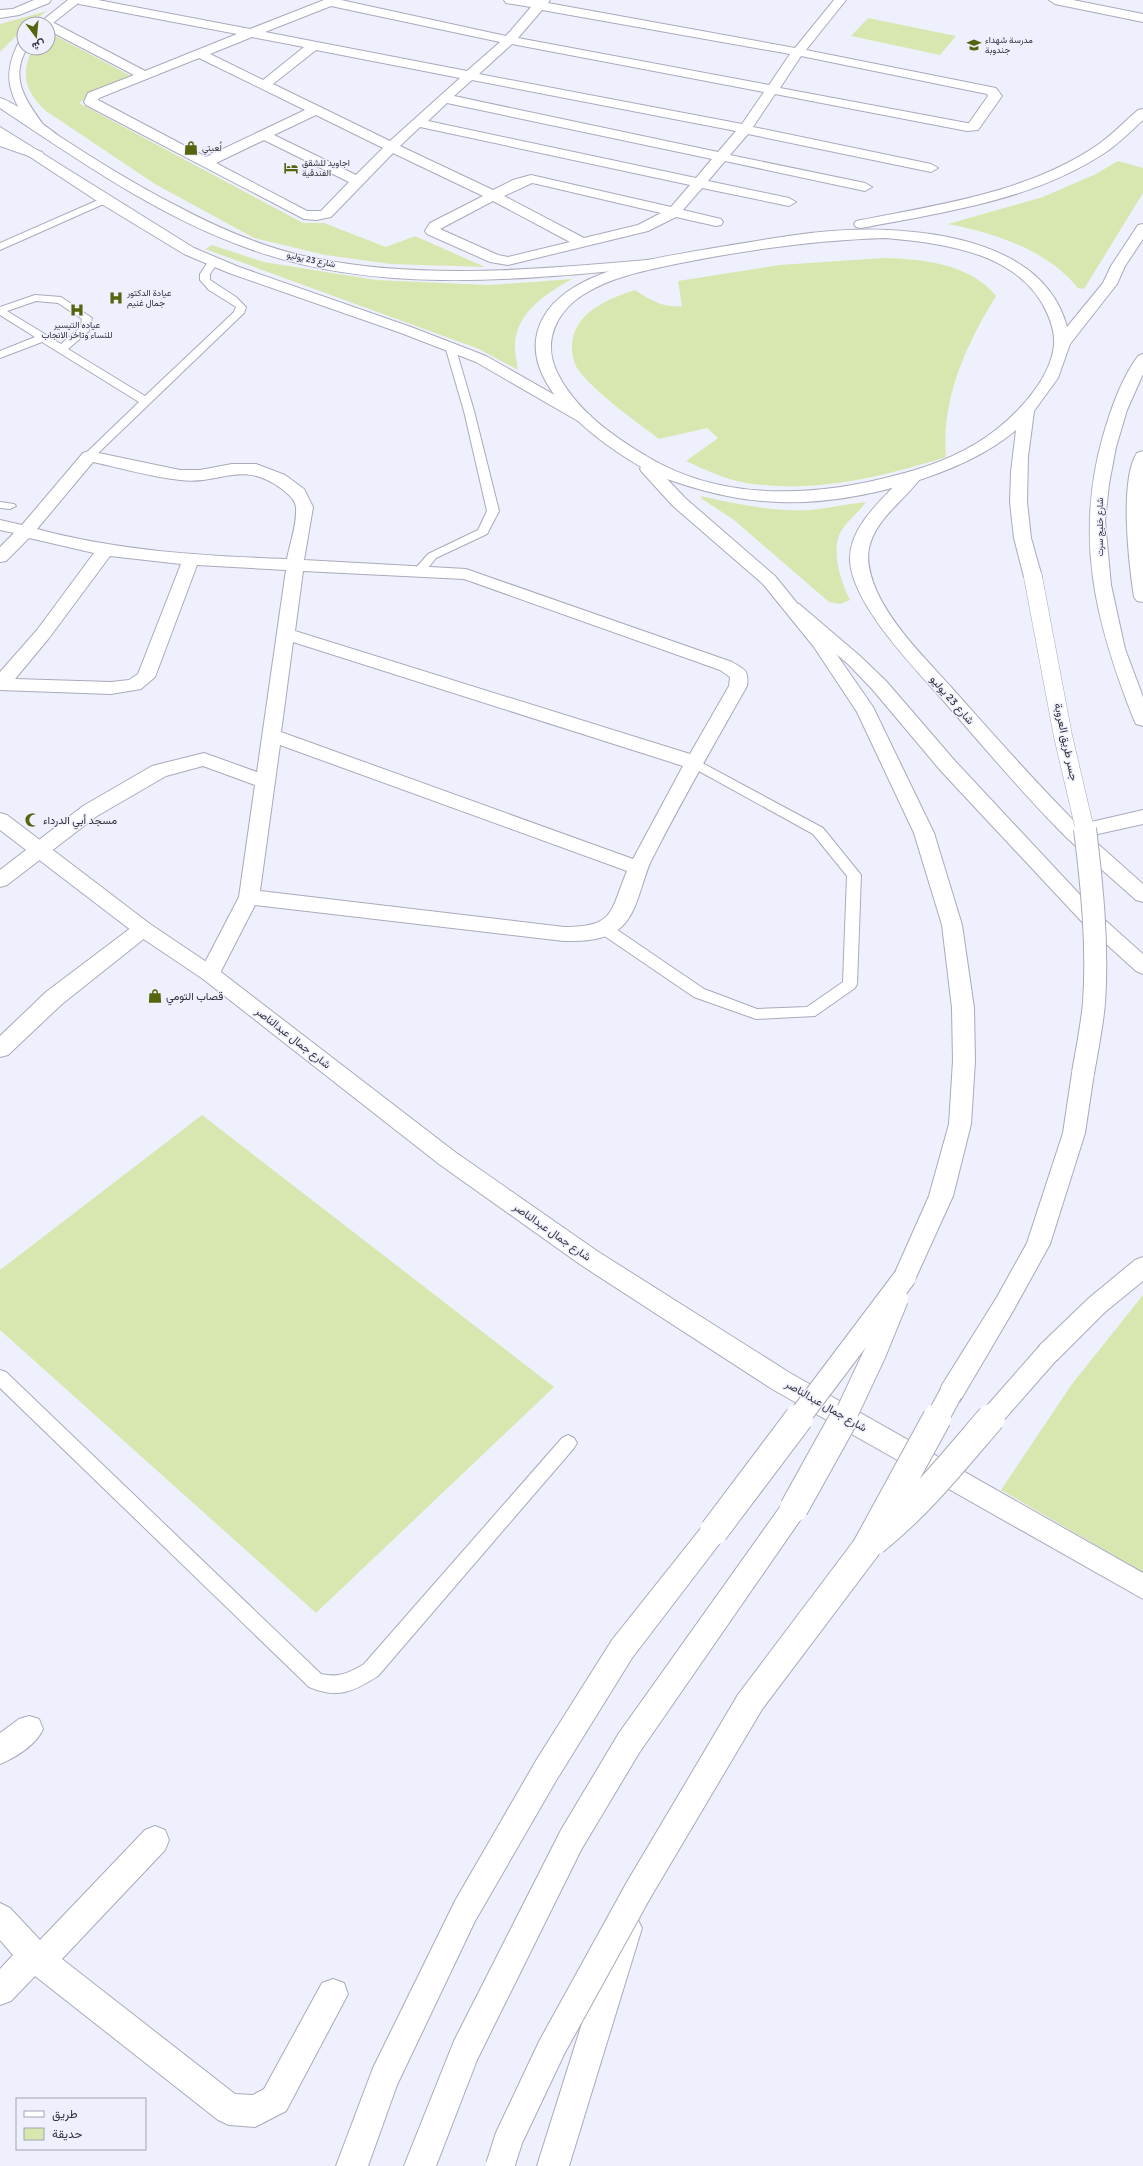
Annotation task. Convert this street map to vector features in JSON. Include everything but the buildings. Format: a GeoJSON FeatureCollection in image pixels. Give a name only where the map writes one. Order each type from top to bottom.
{"type":"FeatureCollection","features":[{"type":"Feature","properties":{"kind":"main road"},"geometry":{"type":"LineString","coordinates":[[0,14],[15,12],[45,0]]}},
{"type":"Feature","properties":{"kind":"main road"},"geometry":{"type":"LineString","coordinates":[[56,16],[76,0]]}},
{"type":"Feature","properties":{"kind":"main road"},"geometry":{"type":"LineString","coordinates":[[80,0],[745,129],[931,168]]}},
{"type":"Feature","properties":{"kind":"main road"},"geometry":{"type":"LineString","coordinates":[[510,0],[542,3],[798,52],[991,91],[995,96],[973,127],[967,127],[509,40],[332,1],[248,33],[93,96],[91,102],[304,215],[316,216],[326,214],[359,182],[392,146],[419,124],[443,98],[509,40],[542,3]]}},
{"type":"Feature","properties":{"kind":"main road"},"geometry":{"type":"LineString","coordinates":[[716,222],[674,212],[537,180],[524,181],[435,226],[432,231],[501,261],[514,260],[643,228],[674,212],[699,184],[720,156],[745,129],[798,52],[840,0]]}},
{"type":"Feature","properties":{"kind":"main road"},"geometry":{"type":"LineString","coordinates":[[1055,0],[1143,18]]}},
{"type":"Feature","properties":{"kind":"main road"},"geometry":{"type":"LineString","coordinates":[[56,29],[144,75]]}},
{"type":"Feature","properties":{"kind":"main road"},"geometry":{"type":"LineString","coordinates":[[266,84],[313,46]]}},
{"type":"Feature","properties":{"kind":"main road"},"geometry":{"type":"LineString","coordinates":[[198,54],[266,84],[316,110],[494,196],[583,243]]}},
{"type":"Feature","properties":{"kind":"main road"},"geometry":{"type":"LineString","coordinates":[[17,56],[12,76],[17,90],[37,126]]}},
{"type":"Feature","properties":{"kind":"main road"},"geometry":{"type":"LineString","coordinates":[[443,98],[865,187]]}},
{"type":"Feature","properties":{"kind":"main road","name":"شارع 23 يوليو"},"geometry":{"type":"LineString","coordinates":[[0,102],[101,168],[184,215],[223,234],[258,247],[306,260],[399,273],[446,276],[501,275],[662,262]]}},
{"type":"Feature","properties":{"kind":"main road"},"geometry":{"type":"LineString","coordinates":[[205,163],[316,110]]}},
{"type":"Feature","properties":{"kind":"main road"},"geometry":{"type":"LineString","coordinates":[[1143,112],[1099,150],[1070,166],[1028,184],[952,206],[778,241],[662,262],[605,278],[591,284],[567,300],[551,318],[545,329],[543,341],[544,353],[550,378],[563,398],[607,437],[667,474],[714,488],[760,496],[806,498],[850,493],[914,476],[950,464],[976,452],[1027,412],[1053,375],[1064,341],[1110,284],[1118,266],[1143,228]]}},
{"type":"Feature","properties":{"kind":"main road"},"geometry":{"type":"LineString","coordinates":[[419,124],[789,202]]}},
{"type":"Feature","properties":{"kind":"main road"},"geometry":{"type":"LineString","coordinates":[[0,131],[105,200],[189,251],[450,346],[481,359],[584,418]]}},
{"type":"Feature","properties":{"kind":"main road"},"geometry":{"type":"LineString","coordinates":[[264,135],[359,182]]}},
{"type":"Feature","properties":{"kind":"main road"},"geometry":{"type":"LineString","coordinates":[[0,141],[37,155]]}},
{"type":"Feature","properties":{"kind":"main road"},"geometry":{"type":"LineString","coordinates":[[778,241],[835,235],[897,235],[942,240],[983,251],[1014,267],[1038,286],[1054,306],[1064,341]]}},
{"type":"Feature","properties":{"kind":"main road","name":"شارع خليج سرت"},"geometry":{"type":"LineString","coordinates":[[1143,358],[1117,415],[1107,453],[1098,503],[1098,550],[1108,616],[1122,667],[1143,720]]}},
{"type":"Feature","properties":{"kind":"main road","name":"جسر طريق العروبة"},"geometry":{"type":"LineString","coordinates":[[866,1548],[951,1393],[1005,1304],[1038,1244],[1074,1133],[1094,1004],[1095,946],[1092,884],[1084,821],[1063,736],[1033,577],[1022,533],[1018,490],[1020,450],[1027,412]]}},
{"type":"Feature","properties":{"kind":"main road"},"geometry":{"type":"LineString","coordinates":[[0,557],[26,531],[89,456],[180,475],[200,476],[232,469],[256,469],[279,479],[298,493],[305,507],[295,565],[273,736],[249,897],[210,974]]}},
{"type":"Feature","properties":{"kind":"main road"},"geometry":{"type":"LineString","coordinates":[[420,2166],[465,2052],[571,1840],[629,1744],[785,1520],[829,1449],[859,1391],[885,1333],[905,1277],[941,1196],[960,1124],[964,1061],[964,1008],[952,925],[924,833],[866,711],[844,676],[793,608],[769,580],[679,502],[636,456]]}},
{"type":"Feature","properties":{"kind":"main road"},"geometry":{"type":"LineString","coordinates":[[1143,456],[1135,506],[1137,563],[1143,597]]}},
{"type":"Feature","properties":{"kind":"main road","name":"شارع 23 يوليو"},"geometry":{"type":"LineString","coordinates":[[914,476],[881,511],[865,535],[859,561],[866,587],[887,622],[921,664],[1004,760],[1074,833],[1143,895]]}},
{"type":"Feature","properties":{"kind":"main road"},"geometry":{"type":"LineString","coordinates":[[0,525],[105,550],[191,559],[420,570],[466,574],[726,666],[739,676],[738,686],[693,762],[638,868],[618,918],[605,929],[587,934],[564,934],[249,897]]}},
{"type":"Feature","properties":{"kind":"main road"},"geometry":{"type":"LineString","coordinates":[[105,550],[42,634],[0,684],[111,688],[134,685],[146,678],[191,559]]}},
{"type":"Feature","properties":{"kind":"main road"},"geometry":{"type":"LineString","coordinates":[[793,608],[825,633],[859,665],[948,766],[1090,918],[1143,966]]}},
{"type":"Feature","properties":{"kind":"main road"},"geometry":{"type":"LineString","coordinates":[[286,634],[693,762]]}},
{"type":"Feature","properties":{"kind":"main road"},"geometry":{"type":"LineString","coordinates":[[273,736],[638,868]]}},
{"type":"Feature","properties":{"kind":"main road"},"geometry":{"type":"LineString","coordinates":[[0,880],[90,811],[159,771],[204,759],[266,782]]}},
{"type":"Feature","properties":{"kind":"main road"},"geometry":{"type":"LineString","coordinates":[[1074,833],[1143,817]]}},
{"type":"Feature","properties":{"kind":"main road","name":"شارع جمال عبدالناصر"},"geometry":{"type":"LineString","coordinates":[[0,820],[143,929],[210,974],[447,1158],[589,1258],[781,1381],[1143,1587]]}},
{"type":"Feature","properties":{"kind":"main road"},"geometry":{"type":"LineString","coordinates":[[0,1049],[54,998],[143,929]]}},
{"type":"Feature","properties":{"kind":"main road"},"geometry":{"type":"LineString","coordinates":[[500,2166],[509,2138],[552,2047],[638,1891],[750,1702],[866,1548],[899,1521],[916,1504],[1048,1353],[1097,1305],[1143,1266]]}},
{"type":"Feature","properties":{"kind":"main road"},"geometry":{"type":"LineString","coordinates":[[352,2166],[384,2079],[464,1911],[547,1769],[622,1649],[714,1532],[905,1277]]}},
{"type":"Feature","properties":{"kind":"main road"},"geometry":{"type":"LineString","coordinates":[[0,1750],[29,1729]]}},
{"type":"Feature","properties":{"kind":"main road"},"geometry":{"type":"LineString","coordinates":[[0,1990],[37,1959],[155,1840]]}},
{"type":"Feature","properties":{"kind":"main road"},"geometry":{"type":"LineString","coordinates":[[553,2166],[638,1891]]}},
{"type":"Feature","properties":{"kind":"main road"},"geometry":{"type":"LineString","coordinates":[[0,1918],[37,1959],[229,2109],[255,2111],[275,2100],[334,1994]]}},
{"type":"Feature","properties":{"kind":"lane"},"geometry":{"type":"LineString","coordinates":[[0,247],[105,200]]}},
{"type":"Feature","properties":{"kind":"lane"},"geometry":{"type":"LineString","coordinates":[[89,456],[239,313],[240,307],[236,301],[213,289],[205,280],[205,274],[214,261]]}},
{"type":"Feature","properties":{"kind":"lane"},"geometry":{"type":"LineString","coordinates":[[0,310],[35,298],[61,300],[87,318],[85,329],[62,349]]}},
{"type":"Feature","properties":{"kind":"lane"},"geometry":{"type":"LineString","coordinates":[[0,310],[145,401]]}},
{"type":"Feature","properties":{"kind":"lane"},"geometry":{"type":"LineString","coordinates":[[0,355],[44,338]]}},
{"type":"Feature","properties":{"kind":"lane"},"geometry":{"type":"LineString","coordinates":[[420,570],[432,556],[483,532],[493,511],[469,411],[450,346]]}},
{"type":"Feature","properties":{"kind":"lane"},"geometry":{"type":"LineString","coordinates":[[605,929],[699,992],[756,1014],[810,1012],[850,984],[854,875],[818,831],[693,762]]}},
{"type":"Feature","properties":{"kind":"lane"},"geometry":{"type":"LineString","coordinates":[[0,1377],[316,1681],[335,1686],[353,1682],[371,1670],[568,1443]]}},
{"type":"Feature","properties":{"kind":"green space"},"geometry":{"type":"Polygon","coordinates":[[[47,11],[40,16],[29,16],[47,11]]]}},
{"type":"Feature","properties":{"kind":"green space"},"geometry":{"type":"Polygon","coordinates":[[[868,18],[956,36],[940,55],[851,36],[868,18]]]}},
{"type":"Feature","properties":{"kind":"green space"},"geometry":{"type":"Polygon","coordinates":[[[16,20],[16,36],[0,52],[0,24],[16,20]]]}},
{"type":"Feature","properties":{"kind":"green space"},"geometry":{"type":"Polygon","coordinates":[[[56,36],[133,77],[95,92],[79,103],[303,223],[324,223],[386,247],[415,236],[485,267],[391,264],[325,255],[254,238],[155,184],[46,111],[33,97],[29,90],[26,74],[29,57],[56,56],[56,36]]]}},
{"type":"Feature","properties":{"kind":"green space"},"geometry":{"type":"Polygon","coordinates":[[[1118,161],[1143,168],[1143,193],[1084,289],[1078,288],[1051,263],[1036,253],[984,232],[948,224],[1043,197],[1096,174],[1118,161]]]}},
{"type":"Feature","properties":{"kind":"green space"},"geometry":{"type":"Polygon","coordinates":[[[212,245],[264,262],[376,280],[489,285],[572,279],[535,304],[522,321],[515,342],[518,370],[479,349],[205,249],[212,245]]]}},
{"type":"Feature","properties":{"kind":"green space"},"geometry":{"type":"Polygon","coordinates":[[[884,258],[930,262],[960,270],[986,285],[996,296],[975,334],[958,373],[947,414],[945,435],[946,457],[872,477],[822,485],[771,486],[746,483],[730,479],[686,461],[718,438],[707,428],[659,439],[596,389],[579,371],[574,362],[572,345],[574,334],[586,315],[594,308],[635,290],[651,300],[669,306],[682,306],[678,281],[779,265],[884,258]]]}},
{"type":"Feature","properties":{"kind":"green space"},"geometry":{"type":"Polygon","coordinates":[[[701,496],[755,507],[783,510],[811,510],[866,502],[846,524],[838,539],[837,563],[841,579],[850,600],[840,604],[829,602],[734,520],[702,499],[701,496]]]}},
{"type":"Feature","properties":{"kind":"green space"},"geometry":{"type":"Polygon","coordinates":[[[202,1115],[554,1387],[316,1613],[0,1330],[0,1270],[202,1115]]]}},
{"type":"Feature","properties":{"kind":"green space"},"geometry":{"type":"Polygon","coordinates":[[[1143,1295],[1143,1572],[1001,1490],[1072,1384],[1143,1295]]]}},
{"type":"Feature","properties":{"kind":"place","name":"مدرسة شهداء جندوبة"},"geometry":{"type":"Point","coordinates":[974,45]}},
{"type":"Feature","properties":{"kind":"place","name":"لُعبتي"},"geometry":{"type":"Point","coordinates":[191,148]}},
{"type":"Feature","properties":{"kind":"place","name":"اجاويد للشقق الفندقية"},"geometry":{"type":"Point","coordinates":[291,168]}},
{"type":"Feature","properties":{"kind":"place","name":"عيادة الدكتور جمال غنيم"},"geometry":{"type":"Point","coordinates":[116,298]}},
{"type":"Feature","properties":{"kind":"place","name":"عياده التيسير للنساء وتاخر الانجاب"},"geometry":{"type":"Point","coordinates":[77,310]}},
{"type":"Feature","properties":{"kind":"place","name":"مسجد أبي الدرداء"},"geometry":{"type":"Point","coordinates":[32,820]}},
{"type":"Feature","properties":{"kind":"place","name":"قصاب التومي"},"geometry":{"type":"Point","coordinates":[155,996]}}]}
